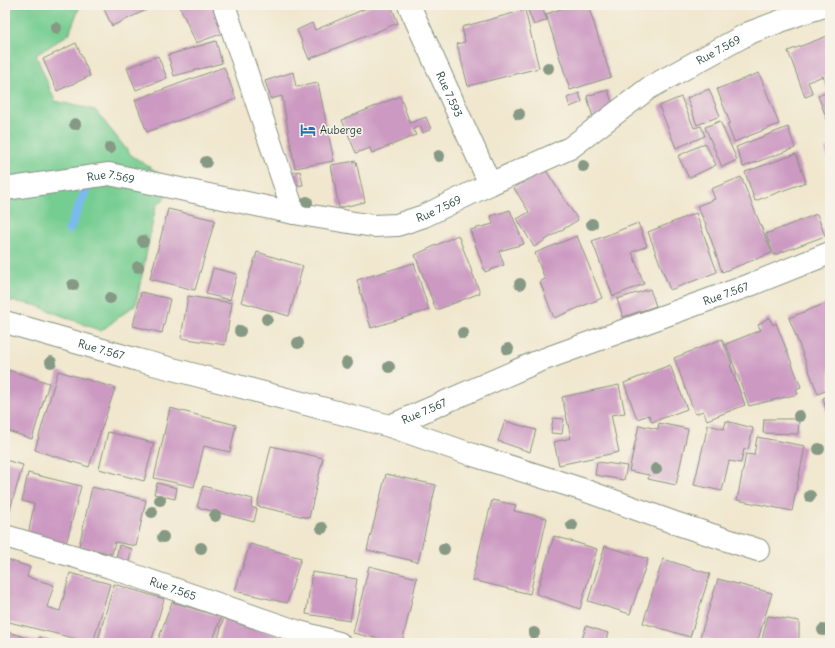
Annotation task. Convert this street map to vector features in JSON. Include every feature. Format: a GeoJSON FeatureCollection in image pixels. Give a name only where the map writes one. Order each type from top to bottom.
{"type":"FeatureCollection","features":[{"type":"Feature","properties":{"kind":"street"},"geometry":{"type":"LineString","coordinates":[[224,5],[294,213]]}},
{"type":"Feature","properties":{"kind":"street","name":"Rue 7.593"},"geometry":{"type":"LineString","coordinates":[[409,5],[490,184]]}},
{"type":"Feature","properties":{"kind":"street","name":"Rue 7.569"},"geometry":{"type":"LineString","coordinates":[[5,189],[109,174],[294,213],[373,226],[397,225],[424,216],[570,148],[649,88],[749,33],[828,5]]}},
{"type":"Feature","properties":{"kind":"street","name":"Rue 7.567"},"geometry":{"type":"LineString","coordinates":[[5,322],[138,360],[390,426],[539,361],[750,286],[830,253]]}},
{"type":"Feature","properties":{"kind":"street"},"geometry":{"type":"LineString","coordinates":[[390,426],[758,550]]}},
{"type":"Feature","properties":{"kind":"street","name":"Rue 7.565"},"geometry":{"type":"LineString","coordinates":[[5,536],[110,566],[294,637],[339,643]]}},
{"type":"Feature","properties":{"kind":"green space"},"geometry":{"type":"Polygon","coordinates":[[[5,5],[78,5],[79,8],[69,34],[36,55],[55,101],[95,110],[131,155],[178,186],[156,206],[136,304],[101,331],[35,305],[5,300],[5,5]]]}},
{"type":"Feature","properties":{"kind":"building"},"geometry":{"type":"Polygon","coordinates":[[[102,5],[143,5],[146,10],[112,26],[102,5]]]}},
{"type":"Feature","properties":{"kind":"building"},"geometry":{"type":"Polygon","coordinates":[[[179,5],[219,5],[229,31],[196,43],[179,5]]]}},
{"type":"Feature","properties":{"kind":"building"},"geometry":{"type":"Polygon","coordinates":[[[374,5],[391,5],[398,23],[309,59],[297,30],[312,23],[315,30],[374,5]]]}},
{"type":"Feature","properties":{"kind":"building"},"geometry":{"type":"Polygon","coordinates":[[[526,5],[541,5],[547,20],[534,25],[526,5]]]}},
{"type":"Feature","properties":{"kind":"building"},"geometry":{"type":"Polygon","coordinates":[[[573,5],[588,5],[611,77],[570,90],[546,14],[573,5]]]}},
{"type":"Feature","properties":{"kind":"building"},"geometry":{"type":"Polygon","coordinates":[[[525,10],[539,68],[468,86],[457,44],[465,42],[462,27],[525,10]]]}},
{"type":"Feature","properties":{"kind":"building"},"geometry":{"type":"Polygon","coordinates":[[[830,35],[830,88],[827,89],[823,76],[808,82],[813,94],[805,97],[788,51],[830,35]]]}},
{"type":"Feature","properties":{"kind":"building"},"geometry":{"type":"Polygon","coordinates":[[[216,41],[222,63],[174,76],[168,55],[216,41]]]}},
{"type":"Feature","properties":{"kind":"building"},"geometry":{"type":"Polygon","coordinates":[[[76,43],[90,76],[57,91],[43,59],[76,43]]]}},
{"type":"Feature","properties":{"kind":"building"},"geometry":{"type":"Polygon","coordinates":[[[158,56],[167,78],[136,90],[127,68],[158,56]]]}},
{"type":"Feature","properties":{"kind":"building"},"geometry":{"type":"Polygon","coordinates":[[[224,67],[236,99],[147,132],[135,100],[224,67]]]}},
{"type":"Feature","properties":{"kind":"building","name":"Auberge"},"geometry":{"type":"Polygon","coordinates":[[[293,72],[296,87],[318,83],[334,161],[295,168],[282,96],[271,99],[265,81],[293,72]]]}},
{"type":"Feature","properties":{"kind":"building"},"geometry":{"type":"Polygon","coordinates":[[[759,73],[779,124],[734,142],[727,124],[730,123],[717,89],[759,73]]]}},
{"type":"Feature","properties":{"kind":"building"},"geometry":{"type":"Polygon","coordinates":[[[709,89],[720,116],[697,125],[687,98],[709,89]]]}},
{"type":"Feature","properties":{"kind":"building"},"geometry":{"type":"Polygon","coordinates":[[[608,90],[615,112],[593,118],[587,96],[608,90]]]}},
{"type":"Feature","properties":{"kind":"building"},"geometry":{"type":"Polygon","coordinates":[[[830,91],[830,127],[818,96],[830,91]]]}},
{"type":"Feature","properties":{"kind":"building"},"geometry":{"type":"Polygon","coordinates":[[[579,93],[582,102],[570,107],[567,98],[579,93]]]}},
{"type":"Feature","properties":{"kind":"building"},"geometry":{"type":"Polygon","coordinates":[[[400,96],[410,123],[426,117],[431,129],[423,133],[420,126],[413,129],[416,135],[372,153],[370,148],[356,153],[342,120],[400,96]]]}},
{"type":"Feature","properties":{"kind":"building"},"geometry":{"type":"Polygon","coordinates":[[[681,97],[694,128],[701,126],[705,136],[676,148],[659,106],[681,97]]]}},
{"type":"Feature","properties":{"kind":"building"},"geometry":{"type":"Polygon","coordinates":[[[720,121],[737,160],[722,167],[705,127],[720,121]]]}},
{"type":"Feature","properties":{"kind":"building"},"geometry":{"type":"Polygon","coordinates":[[[788,127],[795,148],[743,167],[736,147],[788,127]]]}},
{"type":"Feature","properties":{"kind":"building"},"geometry":{"type":"Polygon","coordinates":[[[705,143],[716,165],[689,178],[678,156],[705,143]]]}},
{"type":"Feature","properties":{"kind":"building"},"geometry":{"type":"Polygon","coordinates":[[[830,148],[830,164],[825,149],[830,148]]]}},
{"type":"Feature","properties":{"kind":"building"},"geometry":{"type":"Polygon","coordinates":[[[796,154],[806,182],[755,201],[745,172],[796,154]]]}},
{"type":"Feature","properties":{"kind":"building"},"geometry":{"type":"Polygon","coordinates":[[[356,161],[365,202],[339,208],[331,165],[356,161]]]}},
{"type":"Feature","properties":{"kind":"building"},"geometry":{"type":"Polygon","coordinates":[[[545,169],[578,220],[534,247],[517,219],[529,212],[514,188],[545,169]]]}},
{"type":"Feature","properties":{"kind":"building"},"geometry":{"type":"Polygon","coordinates":[[[300,171],[303,185],[292,186],[290,173],[300,171]]]}},
{"type":"Feature","properties":{"kind":"building"},"geometry":{"type":"Polygon","coordinates":[[[741,177],[772,253],[722,272],[705,222],[697,206],[715,199],[711,189],[741,177]]]}},
{"type":"Feature","properties":{"kind":"building"},"geometry":{"type":"Polygon","coordinates":[[[168,209],[215,220],[195,290],[150,279],[168,209]]]}},
{"type":"Feature","properties":{"kind":"building"},"geometry":{"type":"Polygon","coordinates":[[[510,210],[524,244],[499,251],[504,265],[485,272],[470,230],[493,224],[491,216],[510,210]]]}},
{"type":"Feature","properties":{"kind":"building"},"geometry":{"type":"Polygon","coordinates":[[[696,213],[717,272],[670,290],[648,232],[696,213]]]}},
{"type":"Feature","properties":{"kind":"building"},"geometry":{"type":"Polygon","coordinates":[[[817,214],[825,236],[774,255],[766,234],[817,214]]]}},
{"type":"Feature","properties":{"kind":"building"},"geometry":{"type":"Polygon","coordinates":[[[638,223],[647,246],[632,252],[644,284],[613,296],[592,241],[638,223]]]}},
{"type":"Feature","properties":{"kind":"building"},"geometry":{"type":"Polygon","coordinates":[[[458,235],[480,293],[436,310],[415,255],[458,235]]]}},
{"type":"Feature","properties":{"kind":"building"},"geometry":{"type":"Polygon","coordinates":[[[577,236],[602,298],[554,318],[540,282],[545,279],[535,253],[577,236]]]}},
{"type":"Feature","properties":{"kind":"building"},"geometry":{"type":"Polygon","coordinates":[[[257,252],[303,266],[289,316],[241,302],[257,252]]]}},
{"type":"Feature","properties":{"kind":"building"},"geometry":{"type":"Polygon","coordinates":[[[414,263],[429,310],[371,328],[357,280],[414,263]]]}},
{"type":"Feature","properties":{"kind":"building"},"geometry":{"type":"Polygon","coordinates":[[[213,268],[237,274],[230,300],[206,294],[213,268]]]}},
{"type":"Feature","properties":{"kind":"building"},"geometry":{"type":"Polygon","coordinates":[[[650,289],[656,306],[623,317],[617,299],[650,289]]]}},
{"type":"Feature","properties":{"kind":"building"},"geometry":{"type":"Polygon","coordinates":[[[141,292],[170,299],[162,333],[133,326],[141,292]]]}},
{"type":"Feature","properties":{"kind":"building"},"geometry":{"type":"Polygon","coordinates":[[[188,296],[232,303],[225,345],[181,338],[188,296]]]}},
{"type":"Feature","properties":{"kind":"building"},"geometry":{"type":"Polygon","coordinates":[[[829,302],[830,389],[818,394],[789,318],[829,302]]]}},
{"type":"Feature","properties":{"kind":"building"},"geometry":{"type":"Polygon","coordinates":[[[769,317],[773,325],[776,323],[801,387],[796,389],[798,394],[749,406],[726,344],[761,330],[758,325],[769,317]]]}},
{"type":"Feature","properties":{"kind":"building"},"geometry":{"type":"Polygon","coordinates":[[[722,339],[732,364],[730,365],[745,405],[707,420],[703,411],[695,414],[674,358],[722,339]]]}},
{"type":"Feature","properties":{"kind":"building"},"geometry":{"type":"Polygon","coordinates":[[[670,365],[687,409],[652,422],[649,415],[637,419],[624,383],[670,365]]]}},
{"type":"Feature","properties":{"kind":"building"},"geometry":{"type":"Polygon","coordinates":[[[5,369],[49,383],[32,439],[5,430],[5,369]]]}},
{"type":"Feature","properties":{"kind":"building"},"geometry":{"type":"Polygon","coordinates":[[[58,371],[115,388],[89,467],[35,450],[58,371]]]}},
{"type":"Feature","properties":{"kind":"building"},"geometry":{"type":"Polygon","coordinates":[[[619,385],[625,413],[611,415],[619,452],[559,465],[554,442],[571,438],[562,397],[619,385]]]}},
{"type":"Feature","properties":{"kind":"building"},"geometry":{"type":"Polygon","coordinates":[[[830,395],[830,416],[828,417],[823,398],[830,395]]]}},
{"type":"Feature","properties":{"kind":"building"},"geometry":{"type":"Polygon","coordinates":[[[170,408],[236,425],[230,452],[204,446],[194,487],[154,478],[170,408]]]}},
{"type":"Feature","properties":{"kind":"building"},"geometry":{"type":"Polygon","coordinates":[[[553,418],[564,419],[562,434],[551,433],[553,418]]]}},
{"type":"Feature","properties":{"kind":"building"},"geometry":{"type":"Polygon","coordinates":[[[764,419],[799,419],[798,434],[763,433],[764,419]]]}},
{"type":"Feature","properties":{"kind":"building"},"geometry":{"type":"Polygon","coordinates":[[[505,421],[536,430],[530,452],[498,441],[505,421]]]}},
{"type":"Feature","properties":{"kind":"building"},"geometry":{"type":"Polygon","coordinates":[[[726,421],[753,428],[748,450],[744,449],[741,463],[729,461],[722,491],[694,485],[708,425],[724,429],[726,421]]]}},
{"type":"Feature","properties":{"kind":"building"},"geometry":{"type":"Polygon","coordinates":[[[659,423],[688,429],[676,485],[648,479],[649,475],[629,471],[639,425],[658,429],[659,423]]]}},
{"type":"Feature","properties":{"kind":"building"},"geometry":{"type":"Polygon","coordinates":[[[108,432],[154,443],[144,481],[99,469],[108,432]]]}},
{"type":"Feature","properties":{"kind":"building"},"geometry":{"type":"Polygon","coordinates":[[[757,437],[805,446],[792,511],[737,500],[746,454],[754,455],[757,437]]]}},
{"type":"Feature","properties":{"kind":"building"},"geometry":{"type":"Polygon","coordinates":[[[271,446],[323,458],[309,518],[257,506],[271,446]]]}},
{"type":"Feature","properties":{"kind":"building"},"geometry":{"type":"Polygon","coordinates":[[[5,460],[23,465],[7,520],[5,519],[5,460]]]}},
{"type":"Feature","properties":{"kind":"building"},"geometry":{"type":"Polygon","coordinates":[[[597,462],[627,466],[624,480],[595,475],[597,462]]]}},
{"type":"Feature","properties":{"kind":"building"},"geometry":{"type":"Polygon","coordinates":[[[28,473],[81,486],[66,544],[28,536],[34,504],[22,501],[28,473]]]}},
{"type":"Feature","properties":{"kind":"building"},"geometry":{"type":"Polygon","coordinates":[[[386,474],[436,485],[418,562],[367,550],[386,474]]]}},
{"type":"Feature","properties":{"kind":"building"},"geometry":{"type":"Polygon","coordinates":[[[157,483],[177,488],[175,499],[154,494],[157,483]]]}},
{"type":"Feature","properties":{"kind":"building"},"geometry":{"type":"Polygon","coordinates":[[[203,486],[253,499],[251,507],[257,509],[254,522],[197,507],[203,486]]]}},
{"type":"Feature","properties":{"kind":"building"},"geometry":{"type":"Polygon","coordinates":[[[92,487],[146,500],[136,546],[115,542],[112,554],[79,546],[92,487]]]}},
{"type":"Feature","properties":{"kind":"building"},"geometry":{"type":"Polygon","coordinates":[[[492,500],[516,505],[514,511],[547,518],[530,594],[472,580],[492,500]]]}},
{"type":"Feature","properties":{"kind":"building"},"geometry":{"type":"Polygon","coordinates":[[[554,536],[597,549],[580,609],[536,594],[554,536]]]}},
{"type":"Feature","properties":{"kind":"building"},"geometry":{"type":"Polygon","coordinates":[[[250,544],[301,558],[287,603],[235,591],[250,544]]]}},
{"type":"Feature","properties":{"kind":"building"},"geometry":{"type":"Polygon","coordinates":[[[119,545],[132,549],[128,565],[115,562],[119,545]]]}},
{"type":"Feature","properties":{"kind":"building"},"geometry":{"type":"Polygon","coordinates":[[[605,546],[648,559],[630,614],[588,601],[605,546]]]}},
{"type":"Feature","properties":{"kind":"building"},"geometry":{"type":"Polygon","coordinates":[[[5,559],[30,567],[27,577],[54,585],[47,607],[60,611],[70,573],[110,584],[93,643],[5,621],[5,559]]]}},
{"type":"Feature","properties":{"kind":"building"},"geometry":{"type":"Polygon","coordinates":[[[663,559],[710,574],[690,637],[643,623],[663,559]]]}},
{"type":"Feature","properties":{"kind":"building"},"geometry":{"type":"Polygon","coordinates":[[[369,566],[417,578],[402,643],[353,633],[369,566]]]}},
{"type":"Feature","properties":{"kind":"building"},"geometry":{"type":"Polygon","coordinates":[[[312,572],[357,579],[350,621],[306,614],[312,572]]]}},
{"type":"Feature","properties":{"kind":"building"},"geometry":{"type":"Polygon","coordinates":[[[718,579],[772,593],[757,643],[722,643],[700,637],[718,579]]]}},
{"type":"Feature","properties":{"kind":"building"},"geometry":{"type":"Polygon","coordinates":[[[114,584],[164,599],[151,643],[97,643],[114,584]]]}},
{"type":"Feature","properties":{"kind":"building"},"geometry":{"type":"Polygon","coordinates":[[[172,602],[221,617],[212,643],[157,643],[172,602]]]}},
{"type":"Feature","properties":{"kind":"building"},"geometry":{"type":"Polygon","coordinates":[[[768,616],[799,621],[799,643],[761,643],[768,616]]]}},
{"type":"Feature","properties":{"kind":"building"},"geometry":{"type":"Polygon","coordinates":[[[224,617],[240,622],[240,624],[277,635],[275,643],[217,643],[224,617]]]}},
{"type":"Feature","properties":{"kind":"building"},"geometry":{"type":"Polygon","coordinates":[[[586,626],[608,633],[605,643],[581,643],[586,626]]]}},
{"type":"Feature","properties":{"kind":"building"},"geometry":{"type":"Polygon","coordinates":[[[5,631],[37,641],[36,643],[5,643],[5,631]]]}},
{"type":"Feature","properties":{"kind":"building"},"geometry":{"type":"Polygon","coordinates":[[[39,637],[57,643],[37,643],[39,637]]]}},
{"type":"Feature","properties":{"kind":"waterway"},"geometry":{"type":"LineString","coordinates":[[69,230],[91,178]]}},
{"type":"Feature","properties":{"kind":"place","name":"Auberge"},"geometry":{"type":"Point","coordinates":[308,130]}}]}
